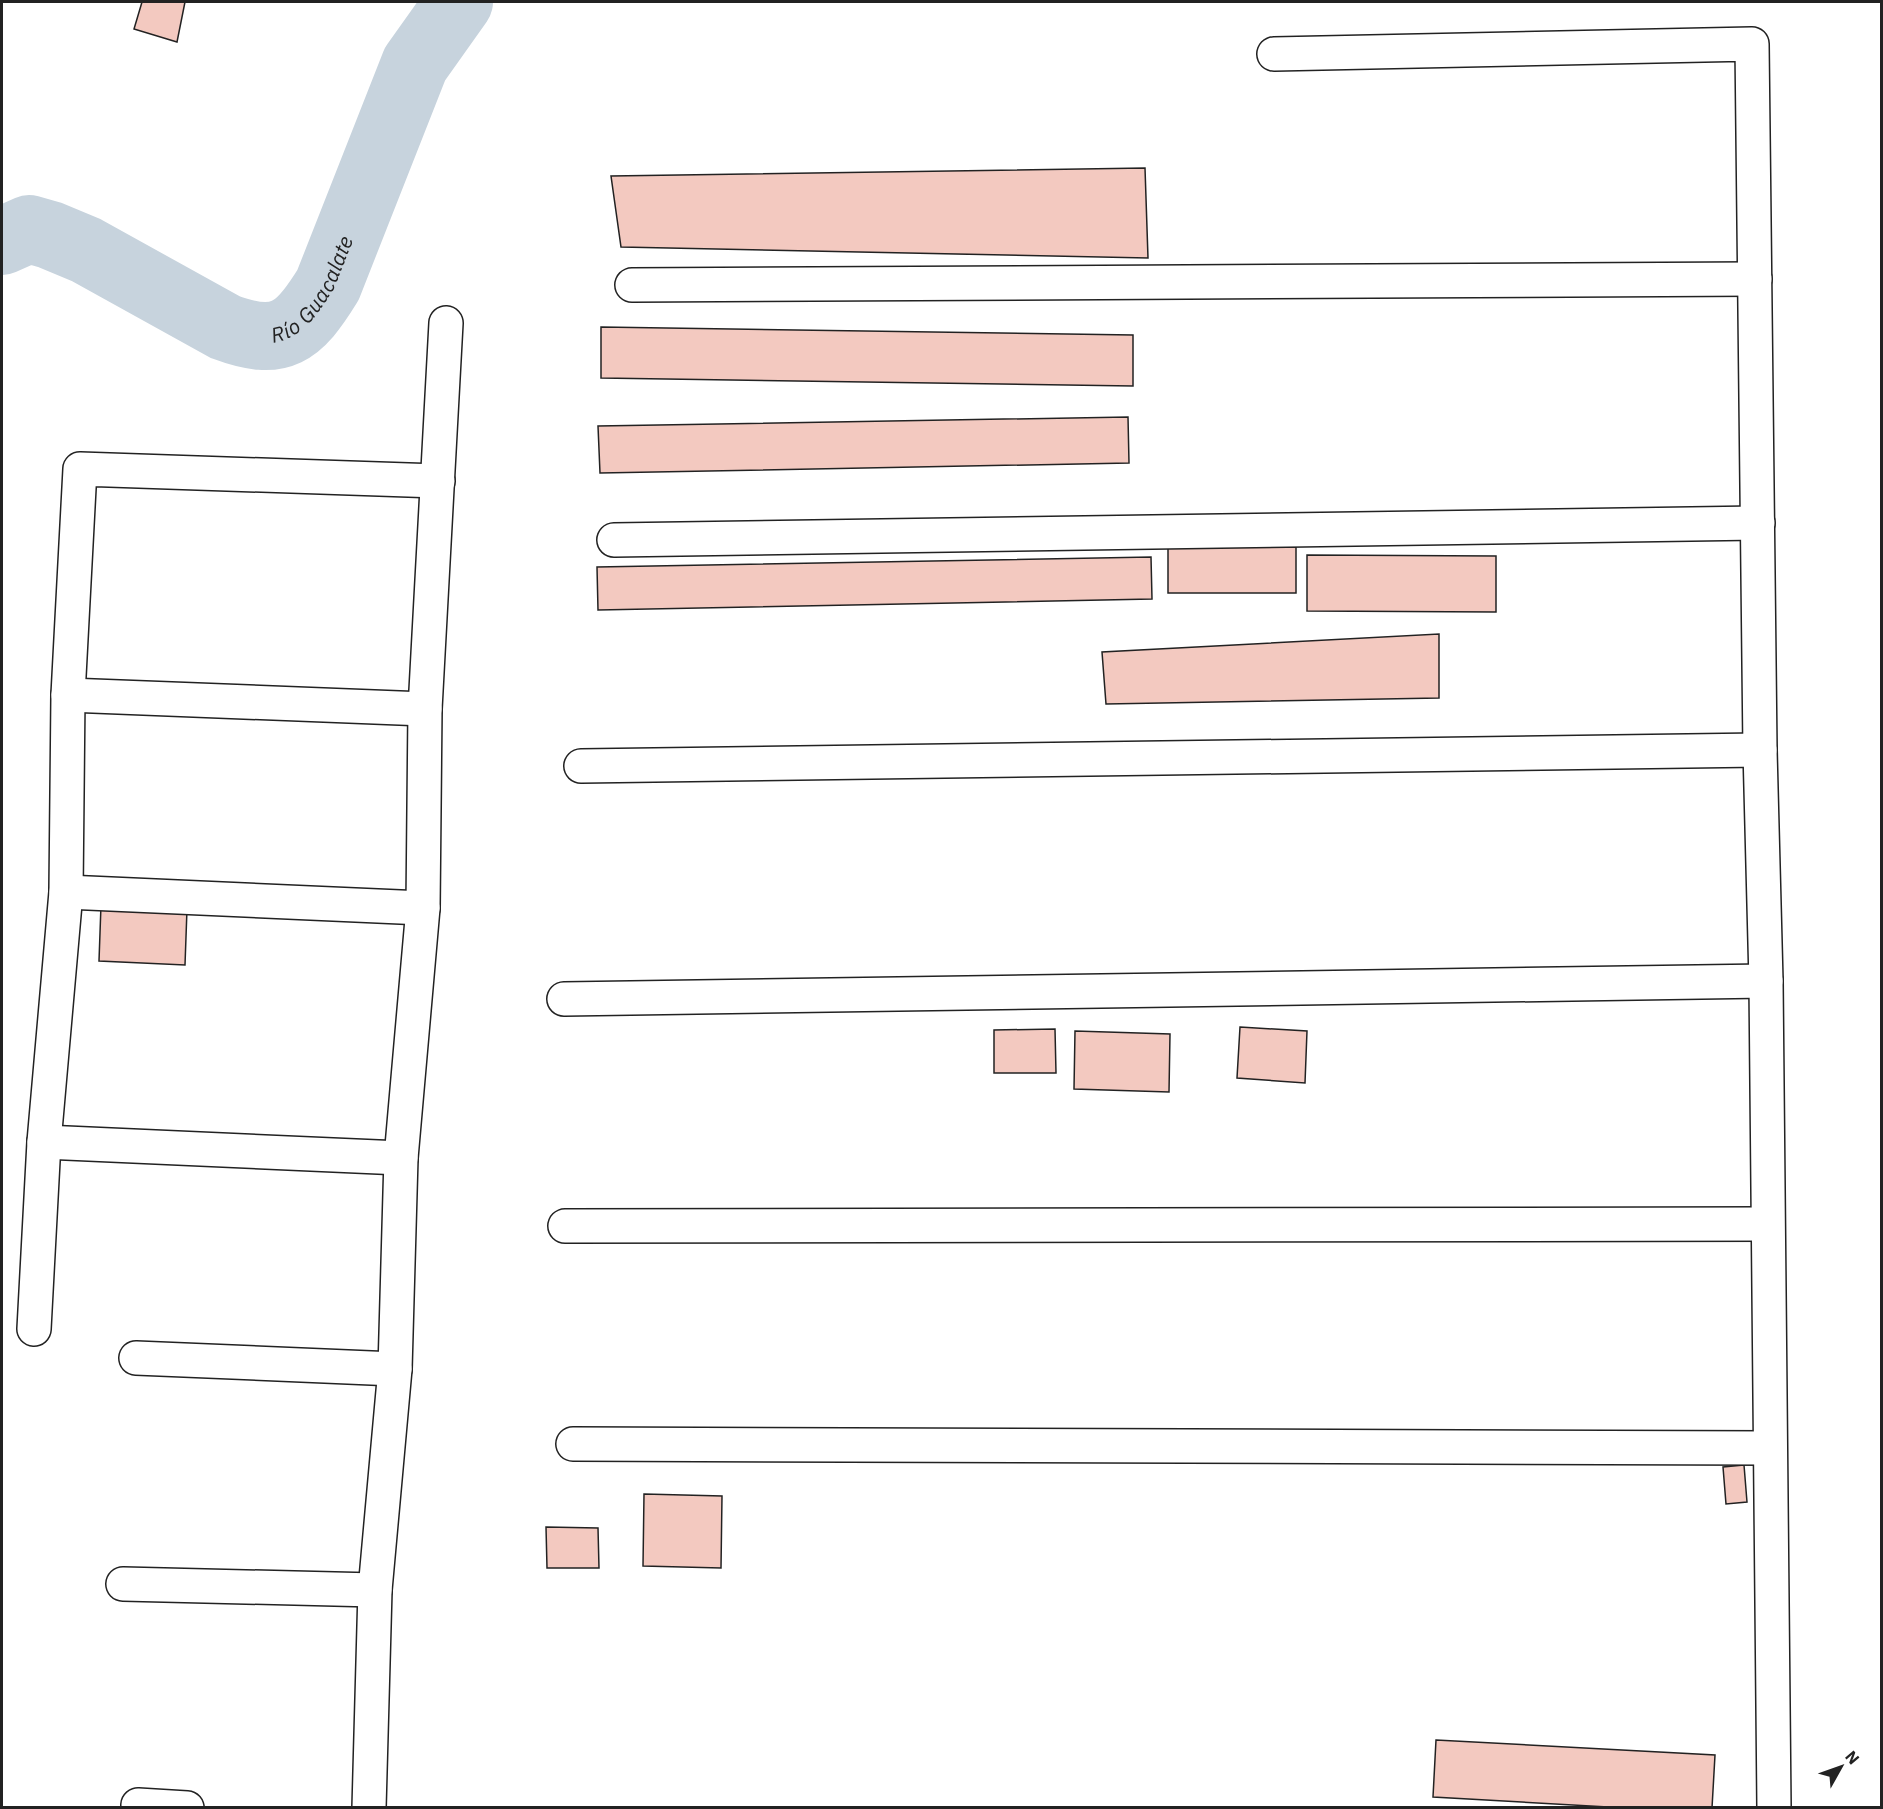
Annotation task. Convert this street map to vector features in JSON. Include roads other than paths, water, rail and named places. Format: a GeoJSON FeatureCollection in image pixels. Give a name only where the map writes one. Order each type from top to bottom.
{"type":"FeatureCollection","features":[{"type":"Feature","properties":{"kind":"street"},"geometry":{"type":"LineString","coordinates":[[1274,54],[1752,44],[1760,750],[1767,981],[1767,1224],[1774,1808]]}},
{"type":"Feature","properties":{"kind":"street"},"geometry":{"type":"LineString","coordinates":[[632,285],[1755,279]]}},
{"type":"Feature","properties":{"kind":"street"},"geometry":{"type":"LineString","coordinates":[[369,1808],[375,1590],[395,1369],[400,1158],[423,908],[425,709],[446,324]]}},
{"type":"Feature","properties":{"kind":"street"},"geometry":{"type":"LineString","coordinates":[[34,1329],[44,1142],[66,892],[68,695],[80,469],[438,482]]}},
{"type":"Feature","properties":{"kind":"street"},"geometry":{"type":"LineString","coordinates":[[614,540],[1758,523]]}},
{"type":"Feature","properties":{"kind":"street"},"geometry":{"type":"LineString","coordinates":[[68,695],[425,709]]}},
{"type":"Feature","properties":{"kind":"street"},"geometry":{"type":"LineString","coordinates":[[581,766],[1760,750]]}},
{"type":"Feature","properties":{"kind":"street"},"geometry":{"type":"LineString","coordinates":[[66,892],[423,908]]}},
{"type":"Feature","properties":{"kind":"street"},"geometry":{"type":"LineString","coordinates":[[564,999],[1767,981]]}},
{"type":"Feature","properties":{"kind":"street"},"geometry":{"type":"LineString","coordinates":[[44,1142],[400,1158]]}},
{"type":"Feature","properties":{"kind":"street"},"geometry":{"type":"LineString","coordinates":[[565,1226],[1767,1224]]}},
{"type":"Feature","properties":{"kind":"street"},"geometry":{"type":"LineString","coordinates":[[136,1358],[395,1369]]}},
{"type":"Feature","properties":{"kind":"street"},"geometry":{"type":"LineString","coordinates":[[573,1444],[1769,1448]]}},
{"type":"Feature","properties":{"kind":"street"},"geometry":{"type":"LineString","coordinates":[[123,1584],[375,1590]]}},
{"type":"Feature","properties":{"kind":"street"},"geometry":{"type":"LineString","coordinates":[[138,1805],[187,1808]]}},
{"type":"Feature","properties":{"kind":"waterway","name":"Río Guacalate"},"geometry":{"type":"LineString","coordinates":[[2,241],[29,229],[50,235],[86,250],[225,327],[261,336],[287,332],[308,314],[328,285],[415,64],[459,2]]}}]}
